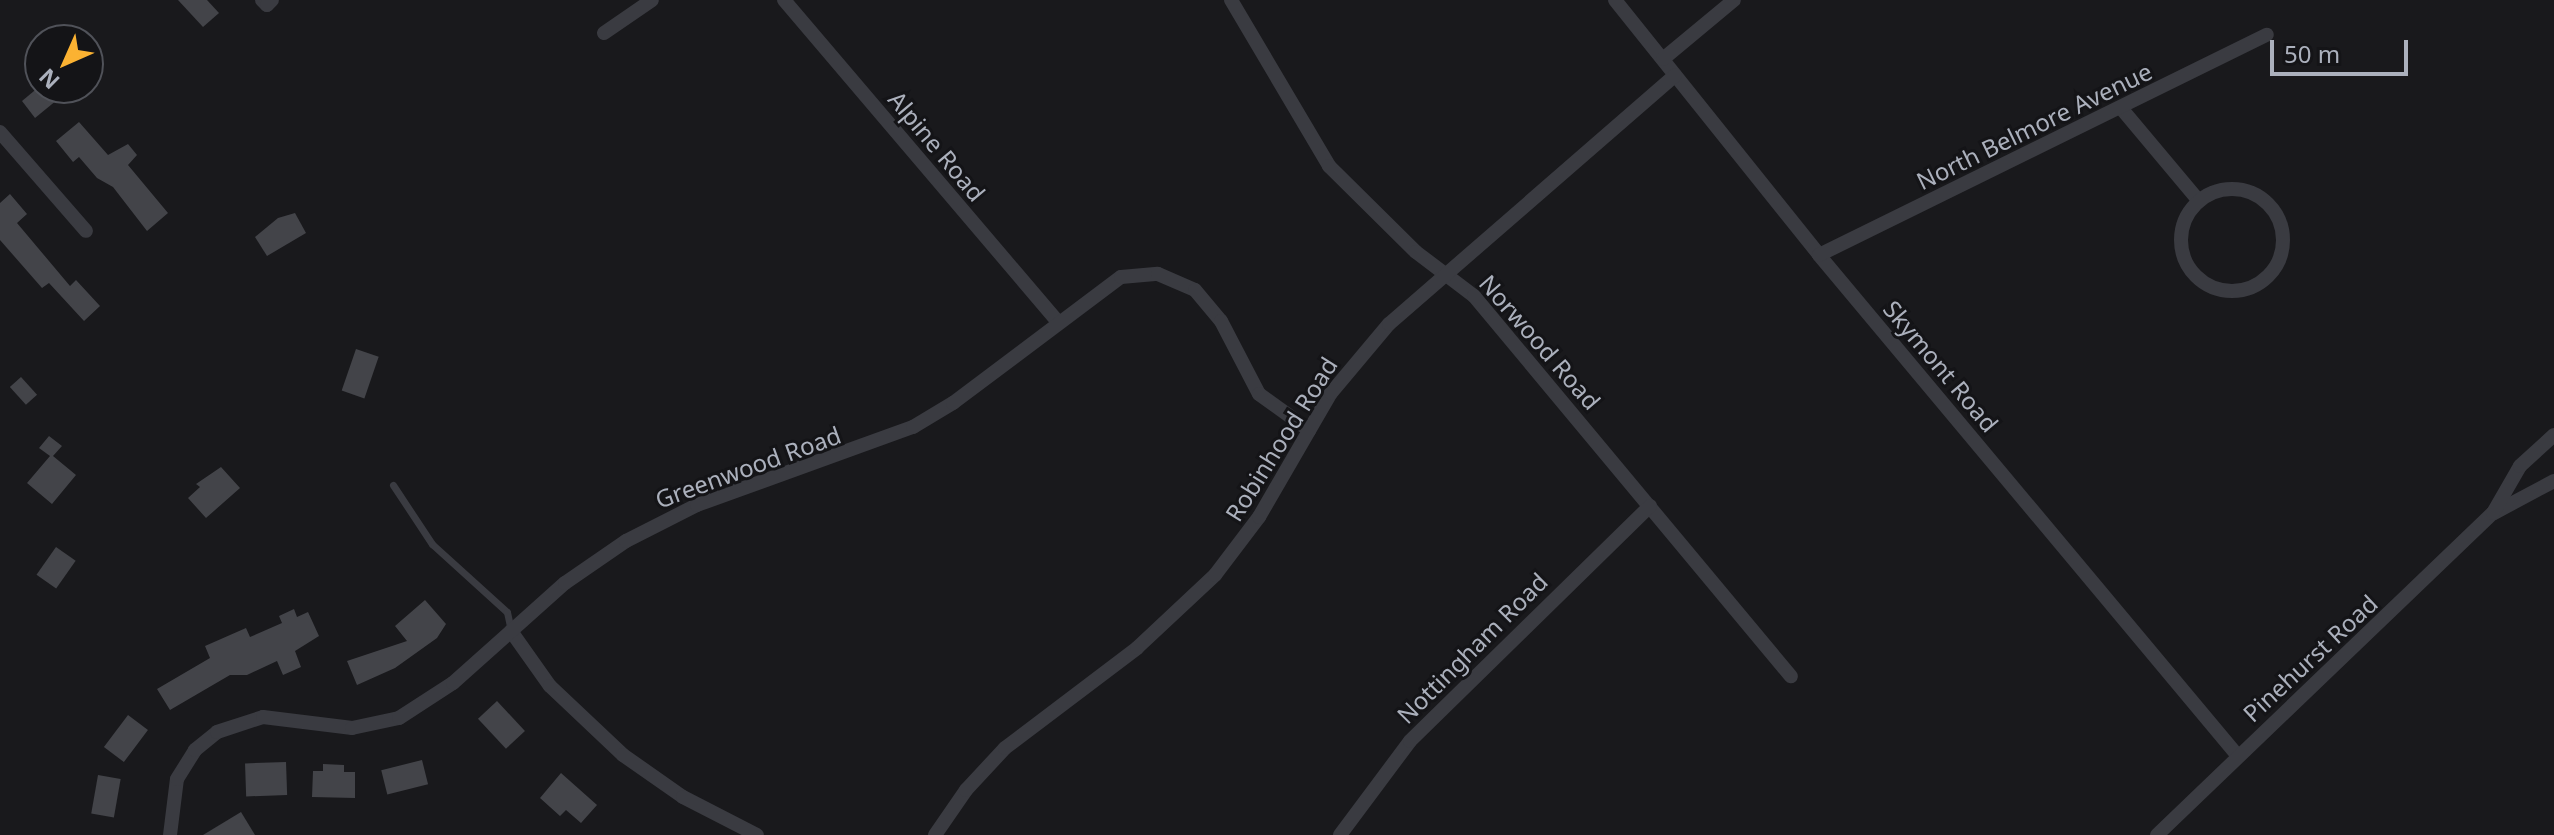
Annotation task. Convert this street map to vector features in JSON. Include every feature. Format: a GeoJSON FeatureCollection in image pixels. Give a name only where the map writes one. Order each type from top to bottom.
{"type":"FeatureCollection","features":[{"type":"Feature","properties":{"kind":"street"},"geometry":{"type":"LineString","coordinates":[[604,33],[652,0]]}},
{"type":"Feature","properties":{"kind":"street","name":"Alpine Road"},"geometry":{"type":"LineString","coordinates":[[784,0],[1057,321]]}},
{"type":"Feature","properties":{"kind":"street","name":"Norwood Road"},"geometry":{"type":"LineString","coordinates":[[1231,0],[1329,166],[1416,252],[1447,272],[1474,296],[1791,676]]}},
{"type":"Feature","properties":{"kind":"street","name":"Skymont Road"},"geometry":{"type":"LineString","coordinates":[[1615,0],[1819,255],[2238,756]]}},
{"type":"Feature","properties":{"kind":"street"},"geometry":{"type":"LineString","coordinates":[[1663,59],[1734,0]]}},
{"type":"Feature","properties":{"kind":"street","name":"North Belmore Avenue"},"geometry":{"type":"LineString","coordinates":[[1819,255],[2267,35]]}},
{"type":"Feature","properties":{"kind":"street","name":"Robinhood Road"},"geometry":{"type":"LineString","coordinates":[[935,835],[966,790],[1005,748],[1137,648],[1209,582],[1259,517],[1309,430],[1375,338],[1675,75]]}},
{"type":"Feature","properties":{"kind":"street"},"geometry":{"type":"LineString","coordinates":[[2121,108],[2199,201]]}},
{"type":"Feature","properties":{"kind":"street"},"geometry":{"type":"LineString","coordinates":[[0,132],[86,231]]}},
{"type":"Feature","properties":{"kind":"street"},"geometry":{"type":"LineString","coordinates":[[2232,189],[2253,194],[2270,206],[2280,225],[2282,246],[2267,277],[2247,289],[2224,290],[2191,271],[2181,234],[2199,201],[2232,189]]}},
{"type":"Feature","properties":{"kind":"street","name":"Greenwood Road"},"geometry":{"type":"LineString","coordinates":[[170,835],[177,779],[195,750],[217,732],[263,717],[342,728],[394,720],[453,683],[565,583],[643,531],[697,505],[913,427],[953,403],[1057,321],[1121,277],[1151,273],[1176,279],[1209,303],[1259,394],[1309,430]]}},
{"type":"Feature","properties":{"kind":"street","name":"Pinehurst Road"},"geometry":{"type":"LineString","coordinates":[[2493,513],[2520,466],[2554,435]]}},
{"type":"Feature","properties":{"kind":"street","name":"Pinehurst Road"},"geometry":{"type":"LineString","coordinates":[[2157,835],[2493,513],[2554,481]]}},
{"type":"Feature","properties":{"kind":"street","name":"Nottingham Road"},"geometry":{"type":"LineString","coordinates":[[1340,835],[1410,741],[1650,506]]}},
{"type":"Feature","properties":{"kind":"street"},"geometry":{"type":"LineString","coordinates":[[511,631],[550,686],[601,738],[667,788],[757,835]]}},
{"type":"Feature","properties":{"kind":"lane"},"geometry":{"type":"LineString","coordinates":[[393,485],[432,544],[507,612],[511,631]]}},
{"type":"Feature","properties":{"kind":"building"},"geometry":{"type":"Polygon","coordinates":[[[178,0],[207,0],[219,13],[203,27],[178,0]]]}},
{"type":"Feature","properties":{"kind":"building"},"geometry":{"type":"Polygon","coordinates":[[[24,104],[52,104],[35,118],[24,104]]]}},
{"type":"Feature","properties":{"kind":"building"},"geometry":{"type":"Polygon","coordinates":[[[79,122],[108,155],[128,144],[137,155],[128,165],[168,213],[147,231],[113,187],[97,178],[79,157],[73,162],[56,141],[79,122]]]}},
{"type":"Feature","properties":{"kind":"building"},"geometry":{"type":"Polygon","coordinates":[[[10,194],[27,214],[17,223],[70,286],[76,280],[100,306],[84,321],[49,283],[42,288],[0,240],[0,203],[10,194]]]}},
{"type":"Feature","properties":{"kind":"building"},"geometry":{"type":"Polygon","coordinates":[[[295,213],[306,233],[267,256],[255,237],[278,218],[295,213]]]}},
{"type":"Feature","properties":{"kind":"building"},"geometry":{"type":"Polygon","coordinates":[[[356,349],[379,357],[364,398],[342,391],[356,349]]]}},
{"type":"Feature","properties":{"kind":"building"},"geometry":{"type":"Polygon","coordinates":[[[21,377],[37,395],[26,405],[10,387],[21,377]]]}},
{"type":"Feature","properties":{"kind":"building"},"geometry":{"type":"Polygon","coordinates":[[[49,436],[62,446],[53,456],[76,475],[52,504],[27,483],[50,456],[39,448],[49,436]]]}},
{"type":"Feature","properties":{"kind":"building"},"geometry":{"type":"Polygon","coordinates":[[[221,467],[240,488],[206,518],[188,498],[200,487],[196,484],[221,467]]]}},
{"type":"Feature","properties":{"kind":"building"},"geometry":{"type":"Polygon","coordinates":[[[56,547],[76,561],[56,589],[36,575],[56,547]]]}},
{"type":"Feature","properties":{"kind":"building"},"geometry":{"type":"Polygon","coordinates":[[[425,600],[446,624],[437,638],[395,668],[357,685],[347,661],[407,641],[395,626],[425,600]]]}},
{"type":"Feature","properties":{"kind":"building"},"geometry":{"type":"Polygon","coordinates":[[[294,609],[297,617],[308,612],[319,636],[295,651],[301,667],[283,675],[277,661],[247,675],[230,675],[170,710],[157,689],[210,658],[205,646],[246,628],[250,637],[282,623],[279,616],[294,609]]]}},
{"type":"Feature","properties":{"kind":"building"},"geometry":{"type":"Polygon","coordinates":[[[497,701],[525,731],[506,749],[478,719],[497,701]]]}},
{"type":"Feature","properties":{"kind":"building"},"geometry":{"type":"Polygon","coordinates":[[[128,715],[148,730],[124,762],[104,747],[128,715]]]}},
{"type":"Feature","properties":{"kind":"building"},"geometry":{"type":"Polygon","coordinates":[[[422,760],[428,784],[387,794],[381,770],[422,760]]]}},
{"type":"Feature","properties":{"kind":"building"},"geometry":{"type":"Polygon","coordinates":[[[286,762],[287,795],[246,796],[245,763],[286,762]]]}},
{"type":"Feature","properties":{"kind":"building"},"geometry":{"type":"Polygon","coordinates":[[[323,764],[344,765],[344,772],[355,772],[355,798],[312,797],[313,771],[323,771],[323,764]]]}},
{"type":"Feature","properties":{"kind":"building"},"geometry":{"type":"Polygon","coordinates":[[[561,773],[597,805],[581,823],[566,810],[560,816],[540,798],[561,773]]]}},
{"type":"Feature","properties":{"kind":"building"},"geometry":{"type":"Polygon","coordinates":[[[98,775],[121,779],[114,817],[91,813],[98,775]]]}},
{"type":"Feature","properties":{"kind":"building"},"geometry":{"type":"Polygon","coordinates":[[[241,812],[255,835],[203,835],[241,812]]]}}]}
